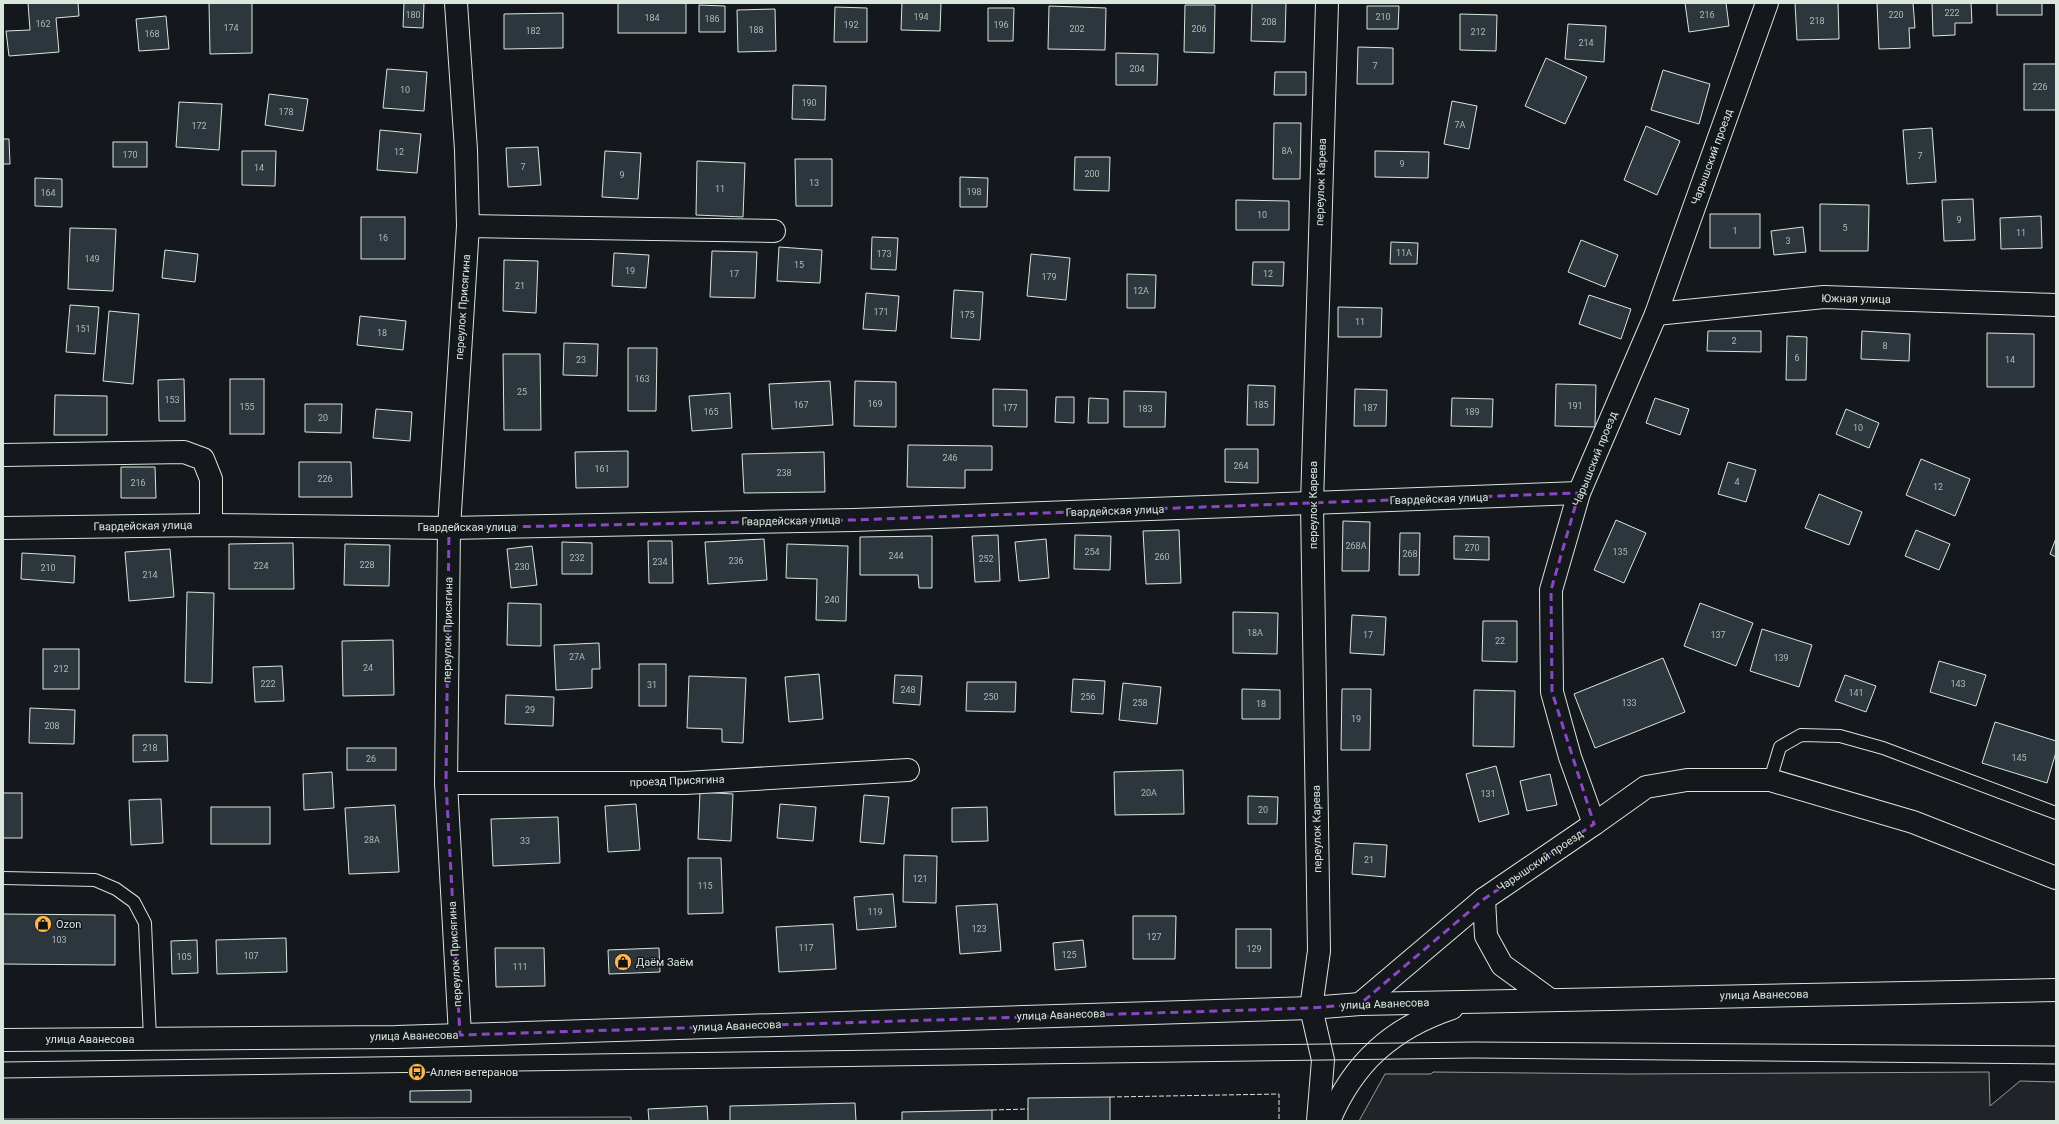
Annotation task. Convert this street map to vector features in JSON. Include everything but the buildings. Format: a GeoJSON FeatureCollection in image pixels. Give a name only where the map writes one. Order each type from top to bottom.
{"type":"FeatureCollection","features":[{"type":"Feature","properties":{"kind":"main road","name":"переулок Присягина"},"geometry":{"type":"LineString","coordinates":[[456,3],[466,150],[468,226],[449,528],[446,783],[460,1035]]}},
{"type":"Feature","properties":{"kind":"main road","name":"переулок Карева"},"geometry":{"type":"LineString","coordinates":[[1311,1008],[1319,951],[1312,504],[1327,3]]}},
{"type":"Feature","properties":{"kind":"main road","name":"Чарышский проезд"},"geometry":{"type":"LineString","coordinates":[[1360,1004],[1484,899],[1594,824],[1570,757],[1552,692],[1551,590],[1579,493],[1656,314],[1767,3]]}},
{"type":"Feature","properties":{"kind":"main road"},"geometry":{"type":"LineString","coordinates":[[468,226],[774,231]]}},
{"type":"Feature","properties":{"kind":"main road","name":"Южная улица"},"geometry":{"type":"LineString","coordinates":[[1656,314],[1824,298],[2056,305]]}},
{"type":"Feature","properties":{"kind":"main road"},"geometry":{"type":"LineString","coordinates":[[3,455],[184,452],[203,459],[211,479],[211,525]]}},
{"type":"Feature","properties":{"kind":"main road","name":"Гвардейская улица"},"geometry":{"type":"LineString","coordinates":[[3,528],[211,525],[449,528],[854,520],[1579,493]]}},
{"type":"Feature","properties":{"kind":"main road","name":"проезд Присягина"},"geometry":{"type":"LineString","coordinates":[[446,783],[685,783],[908,770]]}},
{"type":"Feature","properties":{"kind":"main road"},"geometry":{"type":"LineString","coordinates":[[1594,824],[1646,787],[1687,780],[1770,780],[1913,822],[2056,878]]}},
{"type":"Feature","properties":{"kind":"main road"},"geometry":{"type":"LineString","coordinates":[[1484,899],[1486,936],[1502,965],[1549,999]]}},
{"type":"Feature","properties":{"kind":"main road","name":"улица Аванесова"},"geometry":{"type":"LineString","coordinates":[[3,1040],[460,1035],[1311,1008],[1360,1004],[2056,990]]}},
{"type":"Feature","properties":{"kind":"main road","name":"улица Аванесова"},"geometry":{"type":"LineString","coordinates":[[1329,1121],[1339,1097],[1354,1073],[1384,1044],[1426,1016],[1472,1002]]}},
{"type":"Feature","properties":{"kind":"main road"},"geometry":{"type":"LineString","coordinates":[[1311,1008],[1323,1060],[1318,1121]]}},
{"type":"Feature","properties":{"kind":"lane"},"geometry":{"type":"LineString","coordinates":[[1770,780],[1780,747],[1801,735],[1840,736],[1883,748],[2056,813]]}},
{"type":"Feature","properties":{"kind":"lane"},"geometry":{"type":"LineString","coordinates":[[3,878],[95,880],[116,889],[134,902],[145,923],[150,1039]]}},
{"type":"Feature","properties":{"kind":"highlighted area"},"geometry":{"type":"Polygon","coordinates":[[[1579,493],[1551,590],[1552,692],[1594,824],[1484,899],[1360,1004],[1311,1008],[460,1035],[446,783],[449,528],[854,520],[1579,493]]]}},
{"type":"Feature","properties":{"kind":"shaded area"},"geometry":{"type":"Polygon","coordinates":[[[1433,1072],[1630,1074],[1989,1072],[1990,1106],[2020,1081],[2056,1082],[2056,1121],[1359,1121],[1385,1074],[1431,1074],[1433,1072]]]}},
{"type":"Feature","properties":{"kind":"shaded area"},"geometry":{"type":"Polygon","coordinates":[[[631,1117],[631,1121],[3,1121],[3,1119],[631,1117]]]}},
{"type":"Feature","properties":{"kind":"tram line"},"geometry":{"type":"LineString","coordinates":[[3,1062],[1473,1042],[2056,1046]]}},
{"type":"Feature","properties":{"kind":"tram line"},"geometry":{"type":"LineString","coordinates":[[3,1078],[1473,1058],[2056,1064]]}},
{"type":"Feature","properties":{"kind":"fence"},"geometry":{"type":"LineString","coordinates":[[1110,1097],[1279,1094],[1279,1121]]}},
{"type":"Feature","properties":{"kind":"fence"},"geometry":{"type":"LineString","coordinates":[[992,1110],[1028,1109]]}},
{"type":"Feature","properties":{"kind":"place","name":"Ozon"},"geometry":{"type":"Point","coordinates":[43,924]}},
{"type":"Feature","properties":{"kind":"place","name":"Даём Заём"},"geometry":{"type":"Point","coordinates":[623,962]}},
{"type":"Feature","properties":{"kind":"place","name":"Аллея ветеранов"},"geometry":{"type":"Point","coordinates":[417,1072]}}]}
